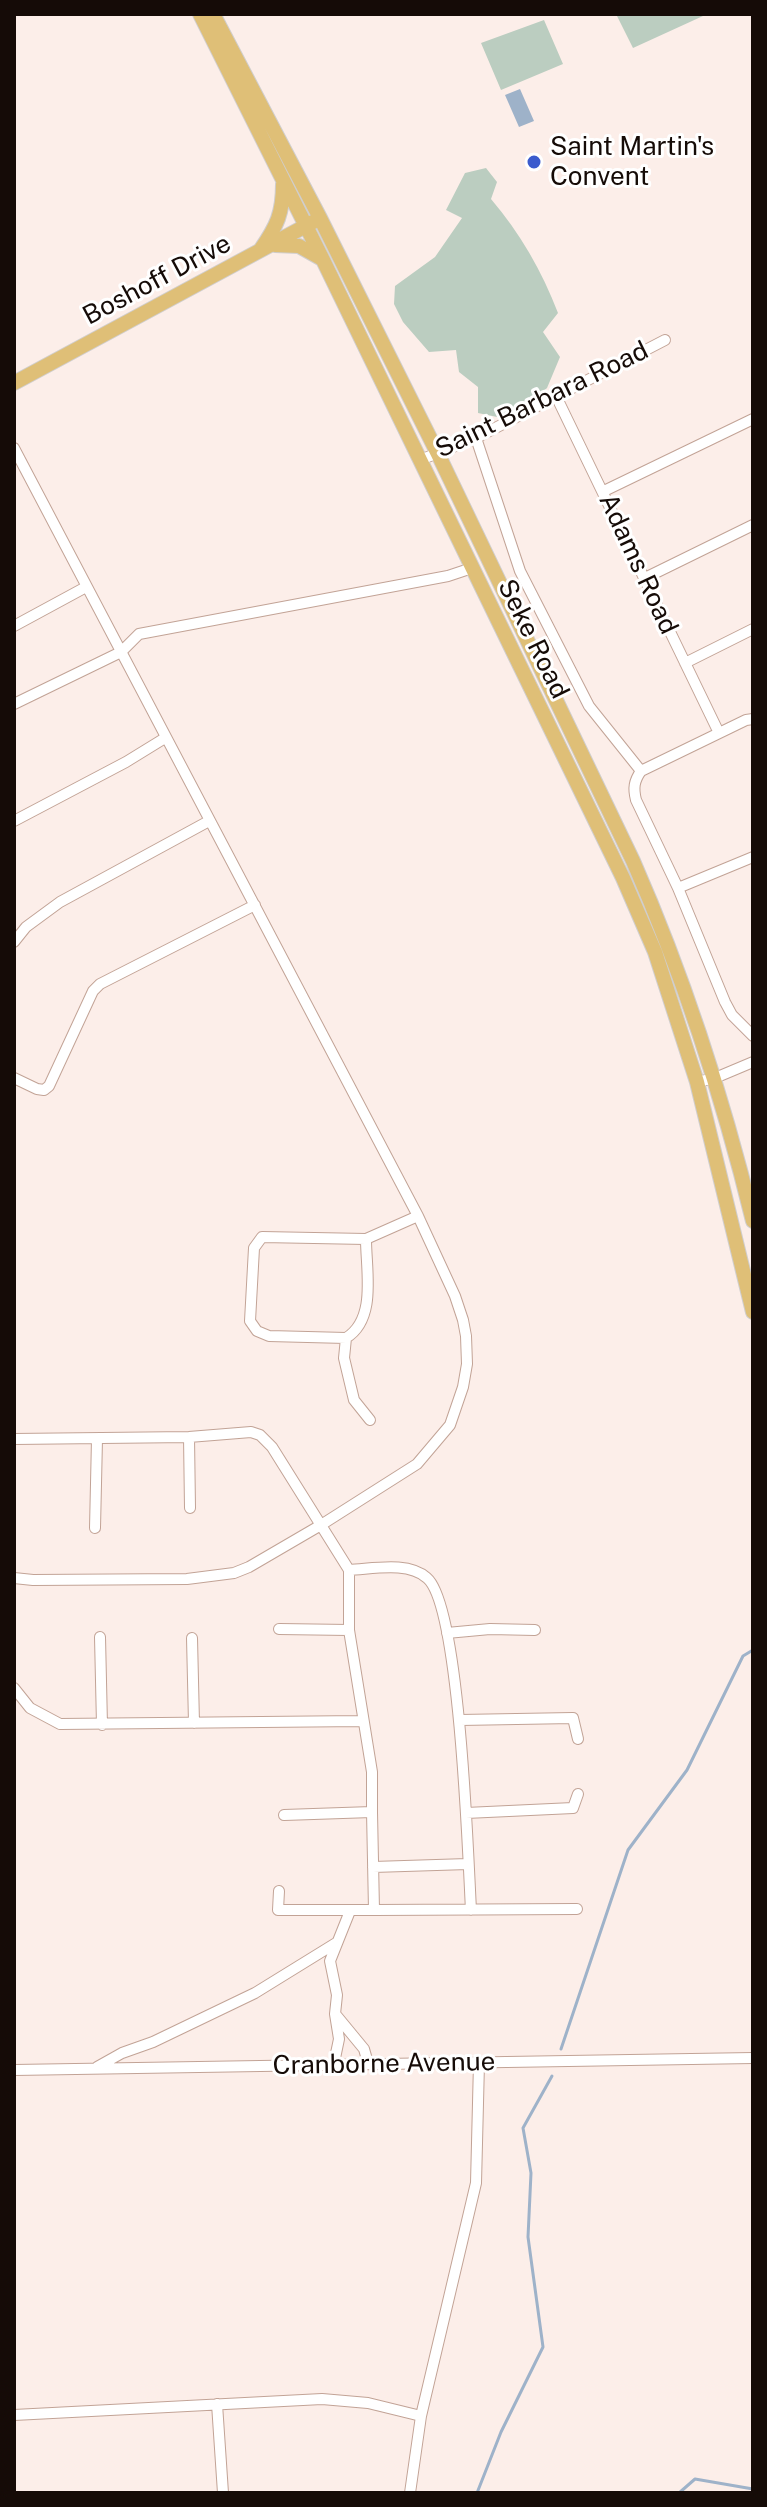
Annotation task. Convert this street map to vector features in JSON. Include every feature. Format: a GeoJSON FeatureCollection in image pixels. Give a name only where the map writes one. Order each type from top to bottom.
{"type":"FeatureCollection","features":[{"type":"Feature","properties":{"kind":"main road","name":"Seke Road"},"geometry":{"type":"LineString","coordinates":[[200,14],[284,179],[628,889],[655,952],[697,1082],[753,1312]]}},
{"type":"Feature","properties":{"kind":"main road","name":"Seke Road"},"geometry":{"type":"LineString","coordinates":[[213,14],[438,454],[633,861],[656,914],[715,1078],[753,1221]]}},
{"type":"Feature","properties":{"kind":"main road"},"geometry":{"type":"LineString","coordinates":[[258,254],[276,226],[283,200],[284,179]]}},
{"type":"Feature","properties":{"kind":"main road","name":"Boshoff Drive"},"geometry":{"type":"LineString","coordinates":[[14,383],[320,218]]}},
{"type":"Feature","properties":{"kind":"main road"},"geometry":{"type":"LineString","coordinates":[[274,245],[299,246],[323,260]]}},
{"type":"Feature","properties":{"kind":"street","name":"Saint Barbara Road"},"geometry":{"type":"LineString","coordinates":[[420,460],[476,438],[665,340]]}},
{"type":"Feature","properties":{"kind":"street","name":"Adams Road"},"geometry":{"type":"LineString","coordinates":[[556,396],[719,733]]}},
{"type":"Feature","properties":{"kind":"street"},"geometry":{"type":"LineString","coordinates":[[604,491],[753,419]]}},
{"type":"Feature","properties":{"kind":"street"},"geometry":{"type":"LineString","coordinates":[[476,438],[520,571],[589,706],[641,771]]}},
{"type":"Feature","properties":{"kind":"street"},"geometry":{"type":"LineString","coordinates":[[14,448],[418,1216],[463,1320],[467,1364],[450,1425],[417,1464],[249,1567],[218,1576],[187,1579],[14,1578]]}},
{"type":"Feature","properties":{"kind":"street"},"geometry":{"type":"LineString","coordinates":[[645,578],[753,525]]}},
{"type":"Feature","properties":{"kind":"street"},"geometry":{"type":"LineString","coordinates":[[14,704],[121,652],[139,634],[448,576],[472,568]]}},
{"type":"Feature","properties":{"kind":"street"},"geometry":{"type":"LineString","coordinates":[[14,626],[86,587]]}},
{"type":"Feature","properties":{"kind":"street"},"geometry":{"type":"LineString","coordinates":[[685,663],[753,629]]}},
{"type":"Feature","properties":{"kind":"street"},"geometry":{"type":"LineString","coordinates":[[753,719],[641,771],[634,783],[636,800],[678,888],[725,1002],[732,1015],[753,1036]]}},
{"type":"Feature","properties":{"kind":"street"},"geometry":{"type":"LineString","coordinates":[[14,821],[165,738]]}},
{"type":"Feature","properties":{"kind":"street"},"geometry":{"type":"LineString","coordinates":[[14,942],[26,927],[60,902],[209,821]]}},
{"type":"Feature","properties":{"kind":"street"},"geometry":{"type":"LineString","coordinates":[[678,888],[753,857]]}},
{"type":"Feature","properties":{"kind":"street"},"geometry":{"type":"LineString","coordinates":[[14,1078],[44,1090],[49,1086],[93,991],[100,984],[255,905]]}},
{"type":"Feature","properties":{"kind":"street"},"geometry":{"type":"LineString","coordinates":[[697,1082],[753,1062]]}},
{"type":"Feature","properties":{"kind":"street"},"geometry":{"type":"LineString","coordinates":[[366,1239],[367,1310],[354,1333],[346,1338],[269,1336],[254,1328],[250,1321],[254,1248],[262,1237],[366,1239],[418,1216]]}},
{"type":"Feature","properties":{"kind":"street"},"geometry":{"type":"LineString","coordinates":[[346,1338],[344,1358],[354,1400],[370,1420]]}},
{"type":"Feature","properties":{"kind":"street"},"geometry":{"type":"LineString","coordinates":[[14,1439],[189,1437],[251,1432],[260,1435],[272,1447],[349,1570],[349,1630],[372,1772],[374,1910]]}},
{"type":"Feature","properties":{"kind":"street"},"geometry":{"type":"LineString","coordinates":[[189,1437],[190,1508]]}},
{"type":"Feature","properties":{"kind":"street"},"geometry":{"type":"LineString","coordinates":[[95,1528],[97,1439]]}},
{"type":"Feature","properties":{"kind":"street"},"geometry":{"type":"LineString","coordinates":[[349,1570],[402,1568],[430,1579],[447,1633],[460,1720],[471,1910]]}},
{"type":"Feature","properties":{"kind":"street"},"geometry":{"type":"LineString","coordinates":[[279,1629],[349,1630]]}},
{"type":"Feature","properties":{"kind":"street"},"geometry":{"type":"LineString","coordinates":[[447,1633],[490,1629],[535,1630]]}},
{"type":"Feature","properties":{"kind":"street"},"geometry":{"type":"LineString","coordinates":[[100,1637],[102,1725]]}},
{"type":"Feature","properties":{"kind":"street"},"geometry":{"type":"LineString","coordinates":[[192,1638],[194,1723]]}},
{"type":"Feature","properties":{"kind":"street"},"geometry":{"type":"LineString","coordinates":[[15,1694],[37,1713],[60,1724],[362,1721]]}},
{"type":"Feature","properties":{"kind":"street"},"geometry":{"type":"LineString","coordinates":[[460,1720],[573,1718],[578,1739]]}},
{"type":"Feature","properties":{"kind":"street"},"geometry":{"type":"LineString","coordinates":[[466,1813],[573,1808],[578,1794]]}},
{"type":"Feature","properties":{"kind":"street"},"geometry":{"type":"LineString","coordinates":[[284,1815],[372,1812]]}},
{"type":"Feature","properties":{"kind":"street"},"geometry":{"type":"LineString","coordinates":[[373,1867],[468,1864]]}},
{"type":"Feature","properties":{"kind":"street"},"geometry":{"type":"LineString","coordinates":[[279,1891],[278,1910],[577,1909]]}},
{"type":"Feature","properties":{"kind":"street"},"geometry":{"type":"LineString","coordinates":[[334,2063],[339,2039],[335,2014],[337,1995],[330,1961],[350,1911]]}},
{"type":"Feature","properties":{"kind":"street"},"geometry":{"type":"LineString","coordinates":[[96,2068],[122,2053],[153,2042],[255,1993],[336,1943]]}},
{"type":"Feature","properties":{"kind":"street"},"geometry":{"type":"LineString","coordinates":[[335,2014],[364,2049],[368,2063]]}},
{"type":"Feature","properties":{"kind":"street","name":"Cranborne Avenue"},"geometry":{"type":"LineString","coordinates":[[14,2070],[753,2058]]}},
{"type":"Feature","properties":{"kind":"street"},"geometry":{"type":"LineString","coordinates":[[410,2493],[421,2416],[476,2183],[479,2063]]}},
{"type":"Feature","properties":{"kind":"street"},"geometry":{"type":"LineString","coordinates":[[14,2415],[346,2400],[421,2416]]}},
{"type":"Feature","properties":{"kind":"street"},"geometry":{"type":"LineString","coordinates":[[217,2404],[223,2493]]}},
{"type":"Feature","properties":{"kind":"green space"},"geometry":{"type":"Polygon","coordinates":[[[616,14],[702,14],[703,16],[633,48],[616,14]]]}},
{"type":"Feature","properties":{"kind":"green space"},"geometry":{"type":"Polygon","coordinates":[[[544,20],[563,64],[501,90],[481,43],[544,20]]]}},
{"type":"Feature","properties":{"kind":"green space"},"geometry":{"type":"Polygon","coordinates":[[[486,168],[497,182],[491,199],[529,253],[558,313],[543,332],[560,357],[547,388],[502,418],[478,413],[478,387],[459,372],[456,350],[429,352],[403,322],[394,304],[395,286],[435,257],[462,218],[446,210],[465,173],[486,168]]]}},
{"type":"Feature","properties":{"kind":"water"},"geometry":{"type":"Polygon","coordinates":[[[520,89],[534,121],[519,127],[505,95],[520,89]]]}},
{"type":"Feature","properties":{"kind":"waterway"},"geometry":{"type":"LineString","coordinates":[[561,2049],[628,1850],[687,1770],[743,1656],[753,1650]]}},
{"type":"Feature","properties":{"kind":"waterway"},"geometry":{"type":"LineString","coordinates":[[477,2493],[501,2432],[543,2347],[528,2237],[531,2173],[523,2128],[552,2076]]}},
{"type":"Feature","properties":{"kind":"waterway"},"geometry":{"type":"LineString","coordinates":[[679,2493],[695,2479],[753,2489]]}},
{"type":"Feature","properties":{"kind":"place","name":"Saint Martin's Convent"},"geometry":{"type":"Point","coordinates":[534,162]}}]}
